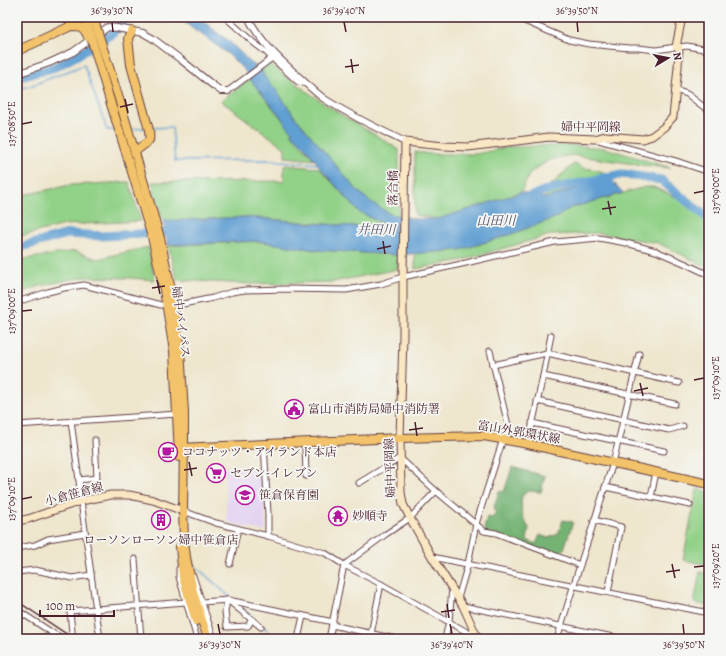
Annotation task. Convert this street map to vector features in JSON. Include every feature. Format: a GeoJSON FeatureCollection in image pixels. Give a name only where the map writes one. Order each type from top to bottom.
{"type":"FeatureCollection","features":[{"type":"Feature","properties":{"kind":"main road"},"geometry":{"type":"LineString","coordinates":[[17,51],[71,26],[77,22],[80,17]]}},
{"type":"Feature","properties":{"kind":"main road","name":"婦中バイパス"},"geometry":{"type":"LineString","coordinates":[[85,17],[168,290],[174,351],[177,414],[182,448]]}},
{"type":"Feature","properties":{"kind":"main road","name":"婦中バイパス"},"geometry":{"type":"LineString","coordinates":[[93,17],[160,238],[168,290],[180,350],[184,412],[181,510],[184,540],[183,557],[185,585],[202,639]]}},
{"type":"Feature","properties":{"kind":"main road","name":"婦中平岡線"},"geometry":{"type":"LineString","coordinates":[[405,145],[468,147],[549,137],[595,139],[605,136],[642,139],[652,136],[664,127],[673,117],[678,47],[682,17]]}},
{"type":"Feature","properties":{"kind":"main road"},"geometry":{"type":"LineString","coordinates":[[71,26],[81,27],[85,30],[94,56],[101,70]]}},
{"type":"Feature","properties":{"kind":"main road"},"geometry":{"type":"LineString","coordinates":[[129,30],[128,38],[131,65],[149,130],[149,140],[135,152]]}},
{"type":"Feature","properties":{"kind":"main road"},"geometry":{"type":"LineString","coordinates":[[120,102],[132,135],[136,139],[143,141],[147,137],[149,130]]}},
{"type":"Feature","properties":{"kind":"main road","name":"落合橋"},"geometry":{"type":"LineString","coordinates":[[403,277],[405,145]]}},
{"type":"Feature","properties":{"kind":"main road","name":"婦中平岡線"},"geometry":{"type":"LineString","coordinates":[[403,277],[400,438],[401,492],[403,504],[432,557],[463,606],[479,638]]}},
{"type":"Feature","properties":{"kind":"main road","name":"富山外郭環状線"},"geometry":{"type":"LineString","coordinates":[[182,448],[475,436],[503,439],[528,444],[709,484]]}},
{"type":"Feature","properties":{"kind":"main road","name":"小倉笹倉線"},"geometry":{"type":"LineString","coordinates":[[17,521],[28,519],[81,501],[112,495],[129,495],[154,500],[181,510]]}},
{"type":"Feature","properties":{"kind":"main road","name":"婦中バイパス"},"geometry":{"type":"LineString","coordinates":[[183,557],[208,639]]}},
{"type":"Feature","properties":{"kind":"street"},"geometry":{"type":"LineString","coordinates":[[224,17],[266,52],[271,59],[298,82],[306,83]]}},
{"type":"Feature","properties":{"kind":"street"},"geometry":{"type":"LineString","coordinates":[[248,17],[257,33],[274,53],[322,97],[405,145]]}},
{"type":"Feature","properties":{"kind":"street"},"geometry":{"type":"LineString","coordinates":[[515,17],[568,40],[589,44],[656,50],[687,46],[709,50]]}},
{"type":"Feature","properties":{"kind":"street"},"geometry":{"type":"LineString","coordinates":[[17,72],[23,72],[49,63],[73,52],[108,27],[143,32],[221,91],[228,91],[271,59]]}},
{"type":"Feature","properties":{"kind":"street"},"geometry":{"type":"LineString","coordinates":[[676,90],[687,94],[709,111]]}},
{"type":"Feature","properties":{"kind":"street"},"geometry":{"type":"LineString","coordinates":[[595,139],[679,162],[709,172]]}},
{"type":"Feature","properties":{"kind":"street"},"geometry":{"type":"LineString","coordinates":[[183,304],[245,290],[346,290],[381,284],[403,277],[466,264],[555,242],[599,238],[656,251],[709,275]]}},
{"type":"Feature","properties":{"kind":"street"},"geometry":{"type":"LineString","coordinates":[[17,302],[48,292],[84,284],[161,305]]}},
{"type":"Feature","properties":{"kind":"street"},"geometry":{"type":"LineString","coordinates":[[528,444],[551,335]]}},
{"type":"Feature","properties":{"kind":"street"},"geometry":{"type":"LineString","coordinates":[[458,598],[468,564],[476,524],[508,425],[490,351]]}},
{"type":"Feature","properties":{"kind":"street"},"geometry":{"type":"LineString","coordinates":[[493,365],[547,354],[679,382]]}},
{"type":"Feature","properties":{"kind":"street"},"geometry":{"type":"LineString","coordinates":[[557,639],[613,463],[639,354]]}},
{"type":"Feature","properties":{"kind":"street"},"geometry":{"type":"LineString","coordinates":[[543,376],[675,404]]}},
{"type":"Feature","properties":{"kind":"street"},"geometry":{"type":"LineString","coordinates":[[537,401],[668,430],[684,426]]}},
{"type":"Feature","properties":{"kind":"street"},"geometry":{"type":"LineString","coordinates":[[17,425],[177,414]]}},
{"type":"Feature","properties":{"kind":"street"},"geometry":{"type":"LineString","coordinates":[[71,421],[100,639]]}},
{"type":"Feature","properties":{"kind":"street"},"geometry":{"type":"LineString","coordinates":[[532,423],[664,451]]}},
{"type":"Feature","properties":{"kind":"street"},"geometry":{"type":"LineString","coordinates":[[79,480],[98,478],[95,440]]}},
{"type":"Feature","properties":{"kind":"street"},"geometry":{"type":"LineString","coordinates":[[305,443],[306,476]]}},
{"type":"Feature","properties":{"kind":"street"},"geometry":{"type":"LineString","coordinates":[[264,444],[268,536]]}},
{"type":"Feature","properties":{"kind":"street"},"geometry":{"type":"LineString","coordinates":[[359,483],[400,458],[436,491],[484,531],[580,565]]}},
{"type":"Feature","properties":{"kind":"street"},"geometry":{"type":"LineString","coordinates":[[651,497],[656,472]]}},
{"type":"Feature","properties":{"kind":"street"},"geometry":{"type":"LineString","coordinates":[[605,487],[690,505]]}},
{"type":"Feature","properties":{"kind":"street"},"geometry":{"type":"LineString","coordinates":[[329,639],[344,565],[410,518],[436,491]]}},
{"type":"Feature","properties":{"kind":"street"},"geometry":{"type":"LineString","coordinates":[[181,510],[216,523],[268,536],[325,553],[344,565],[479,638]]}},
{"type":"Feature","properties":{"kind":"street"},"geometry":{"type":"LineString","coordinates":[[594,520],[621,527],[608,592]]}},
{"type":"Feature","properties":{"kind":"street"},"geometry":{"type":"LineString","coordinates":[[230,564],[238,529]]}},
{"type":"Feature","properties":{"kind":"street"},"geometry":{"type":"LineString","coordinates":[[17,548],[48,539],[85,534]]}},
{"type":"Feature","properties":{"kind":"street"},"geometry":{"type":"LineString","coordinates":[[183,557],[202,602],[214,639]]}},
{"type":"Feature","properties":{"kind":"street"},"geometry":{"type":"LineString","coordinates":[[183,557],[179,577],[197,639]]}},
{"type":"Feature","properties":{"kind":"street"},"geometry":{"type":"LineString","coordinates":[[432,557],[709,613]]}},
{"type":"Feature","properties":{"kind":"street"},"geometry":{"type":"LineString","coordinates":[[135,559],[141,639]]}},
{"type":"Feature","properties":{"kind":"street"},"geometry":{"type":"LineString","coordinates":[[17,572],[35,570],[72,578],[91,575]]}},
{"type":"Feature","properties":{"kind":"street"},"geometry":{"type":"LineString","coordinates":[[371,634],[381,584]]}},
{"type":"Feature","properties":{"kind":"street"},"geometry":{"type":"LineString","coordinates":[[445,639],[449,621],[452,589]]}},
{"type":"Feature","properties":{"kind":"street"},"geometry":{"type":"LineString","coordinates":[[202,602],[228,600],[303,616],[396,639]]}},
{"type":"Feature","properties":{"kind":"street"},"geometry":{"type":"LineString","coordinates":[[228,600],[261,627]]}},
{"type":"Feature","properties":{"kind":"street"},"geometry":{"type":"LineString","coordinates":[[228,600],[225,612],[227,627],[248,626],[252,619]]}},
{"type":"Feature","properties":{"kind":"street"},"geometry":{"type":"LineString","coordinates":[[72,632],[70,611],[186,602]]}},
{"type":"Feature","properties":{"kind":"street"},"geometry":{"type":"LineString","coordinates":[[463,606],[623,639]]}},
{"type":"Feature","properties":{"kind":"street"},"geometry":{"type":"LineString","coordinates":[[17,610],[60,638]]}},
{"type":"Feature","properties":{"kind":"street"},"geometry":{"type":"LineString","coordinates":[[298,639],[303,616]]}},
{"type":"Feature","properties":{"kind":"street"},"geometry":{"type":"LineString","coordinates":[[22,639],[60,638]]}},
{"type":"Feature","properties":{"kind":"shaded area","name":"笹倉保育園"},"geometry":{"type":"Polygon","coordinates":[[[225,468],[263,468],[266,532],[227,522],[225,468]]]}},
{"type":"Feature","properties":{"kind":"green space"},"geometry":{"type":"Polygon","coordinates":[[[269,64],[335,111],[399,150],[399,216],[390,214],[368,200],[356,189],[296,118],[264,76],[262,70],[269,64]]]}},
{"type":"Feature","properties":{"kind":"green space"},"geometry":{"type":"Polygon","coordinates":[[[250,79],[292,131],[291,134],[315,160],[285,157],[285,148],[221,101],[250,79]]]}},
{"type":"Feature","properties":{"kind":"green space"},"geometry":{"type":"Polygon","coordinates":[[[570,145],[605,148],[671,168],[572,155],[549,160],[530,173],[521,192],[438,219],[415,215],[415,152],[431,154],[476,154],[509,147],[570,145]]]}},
{"type":"Feature","properties":{"kind":"green space"},"geometry":{"type":"Polygon","coordinates":[[[574,164],[583,168],[604,172],[607,175],[578,188],[546,198],[545,196],[551,184],[574,164]]]}},
{"type":"Feature","properties":{"kind":"green space"},"geometry":{"type":"Polygon","coordinates":[[[284,165],[319,168],[359,212],[396,230],[246,217],[163,221],[152,182],[284,181],[284,165]]]}},
{"type":"Feature","properties":{"kind":"green space"},"geometry":{"type":"Polygon","coordinates":[[[129,182],[141,221],[64,225],[17,237],[17,198],[23,195],[70,185],[129,182]]]}},
{"type":"Feature","properties":{"kind":"green space"},"geometry":{"type":"Polygon","coordinates":[[[645,187],[654,187],[709,213],[709,268],[658,243],[599,233],[550,235],[463,260],[415,269],[415,253],[460,250],[509,235],[557,217],[570,208],[645,187]]]}},
{"type":"Feature","properties":{"kind":"green space"},"geometry":{"type":"Polygon","coordinates":[[[257,241],[316,250],[397,255],[398,269],[333,282],[251,284],[177,280],[168,246],[257,241]]]}},
{"type":"Feature","properties":{"kind":"green space"},"geometry":{"type":"Polygon","coordinates":[[[148,247],[155,280],[83,277],[40,286],[17,294],[17,262],[19,260],[75,251],[97,259],[148,247]]]}},
{"type":"Feature","properties":{"kind":"green space"},"geometry":{"type":"Polygon","coordinates":[[[512,467],[545,476],[541,492],[528,491],[522,496],[522,513],[529,528],[527,540],[536,544],[540,535],[548,538],[558,534],[563,520],[573,522],[564,549],[557,556],[488,533],[484,529],[487,517],[493,518],[496,511],[493,510],[499,491],[504,492],[512,467]]]}},
{"type":"Feature","properties":{"kind":"green space"},"geometry":{"type":"Polygon","coordinates":[[[697,489],[709,492],[709,565],[683,560],[697,489]]]}},
{"type":"Feature","properties":{"kind":"green space"},"geometry":{"type":"Polygon","coordinates":[[[700,572],[709,574],[709,606],[694,603],[700,572]]]}},
{"type":"Feature","properties":{"kind":"water","name":"山田川"},"geometry":{"type":"Polygon","coordinates":[[[173,17],[199,17],[229,41],[251,63],[262,70],[264,76],[296,118],[356,189],[368,200],[390,214],[417,219],[438,219],[521,192],[546,198],[578,188],[607,175],[623,193],[570,208],[557,217],[509,235],[460,250],[397,255],[316,250],[257,241],[168,245],[163,221],[246,217],[395,229],[359,212],[321,169],[307,149],[291,133],[292,131],[252,82],[245,71],[228,54],[182,20],[173,17]]]}},
{"type":"Feature","properties":{"kind":"waterway","name":"山田川"},"geometry":{"type":"LineString","coordinates":[[17,78],[55,67],[76,56],[110,35],[125,20]]}},
{"type":"Feature","properties":{"kind":"waterway"},"geometry":{"type":"LineString","coordinates":[[17,89],[30,86],[84,65],[107,130],[116,130]]}},
{"type":"Feature","properties":{"kind":"waterway"},"geometry":{"type":"LineString","coordinates":[[152,128],[172,127],[175,161],[274,160],[318,164]]}},
{"type":"Feature","properties":{"kind":"waterway"},"geometry":{"type":"LineString","coordinates":[[130,129],[146,128]]}},
{"type":"Feature","properties":{"kind":"waterway","name":"井田川"},"geometry":{"type":"LineString","coordinates":[[523,200],[543,191],[623,174],[661,180],[709,219]]}},
{"type":"Feature","properties":{"kind":"waterway","name":"井田川"},"geometry":{"type":"LineString","coordinates":[[17,248],[68,234],[103,236],[176,232]]}},
{"type":"Feature","properties":{"kind":"waterway"},"geometry":{"type":"LineString","coordinates":[[191,517],[189,519],[189,537],[192,563],[232,599]]}},
{"type":"Feature","properties":{"kind":"waterway"},"geometry":{"type":"LineString","coordinates":[[238,604],[251,616]]}},
{"type":"Feature","properties":{"kind":"waterway"},"geometry":{"type":"LineString","coordinates":[[263,626],[277,639]]}},
{"type":"Feature","properties":{"kind":"railway"},"geometry":{"type":"LineString","coordinates":[[17,601],[74,639]]}},
{"type":"Feature","properties":{"kind":"place","name":"富山市消防局婦中消防署"},"geometry":{"type":"Point","coordinates":[294,409]}},
{"type":"Feature","properties":{"kind":"place","name":"ココナッツ・アイランド本店"},"geometry":{"type":"Point","coordinates":[168,452]}},
{"type":"Feature","properties":{"kind":"place","name":"セブン-イレブン"},"geometry":{"type":"Point","coordinates":[216,473]}},
{"type":"Feature","properties":{"kind":"place","name":"笹倉保育園"},"geometry":{"type":"Point","coordinates":[245,495]}},
{"type":"Feature","properties":{"kind":"place","name":"妙順寺"},"geometry":{"type":"Point","coordinates":[338,516]}},
{"type":"Feature","properties":{"kind":"place","name":"ローソンローソン婦中笹倉店"},"geometry":{"type":"Point","coordinates":[161,520]}}]}
